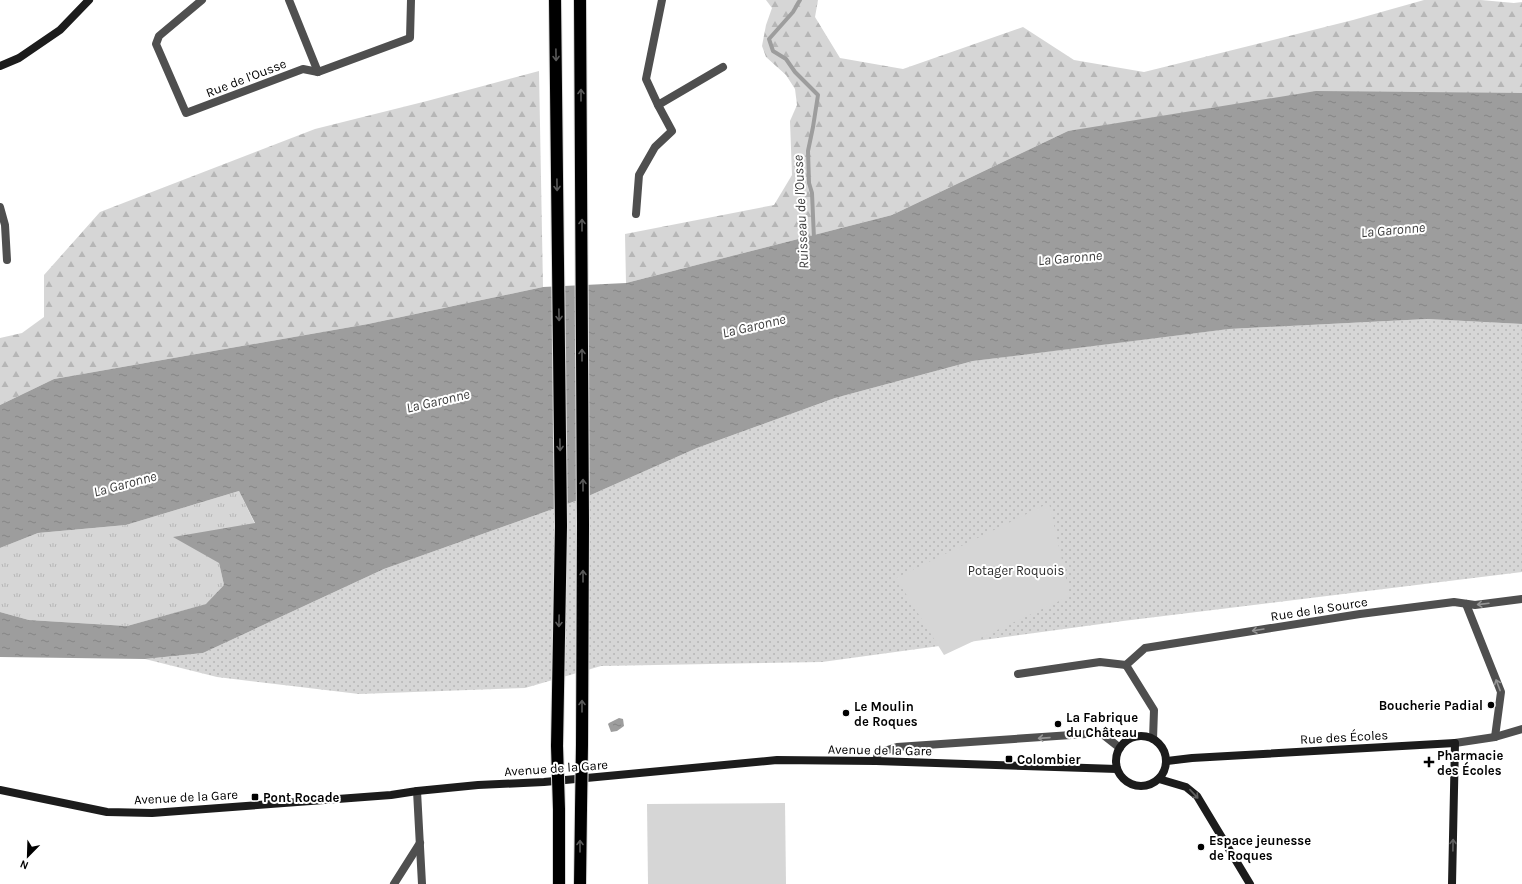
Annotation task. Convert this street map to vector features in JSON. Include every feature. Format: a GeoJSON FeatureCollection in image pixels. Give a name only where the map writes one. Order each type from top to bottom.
{"type":"FeatureCollection","features":[{"type":"Feature","properties":{"kind":"highway"},"geometry":{"type":"LineString","coordinates":[[555,0],[561,526],[557,746],[559,809],[558,884]]}},
{"type":"Feature","properties":{"kind":"highway"},"geometry":{"type":"LineString","coordinates":[[580,0],[583,524],[580,884]]}},
{"type":"Feature","properties":{"kind":"street"},"geometry":{"type":"LineString","coordinates":[[0,66],[19,58],[60,30],[89,0]]}},
{"type":"Feature","properties":{"kind":"street","name":"Rue de l'Ousse"},"geometry":{"type":"LineString","coordinates":[[202,0],[158,36],[156,44],[186,113],[303,69],[318,72],[410,38],[411,0]]}},
{"type":"Feature","properties":{"kind":"street"},"geometry":{"type":"LineString","coordinates":[[289,0],[318,72]]}},
{"type":"Feature","properties":{"kind":"street"},"geometry":{"type":"LineString","coordinates":[[636,214],[639,175],[655,147],[672,131],[646,79],[662,0]]}},
{"type":"Feature","properties":{"kind":"street"},"geometry":{"type":"LineString","coordinates":[[658,105],[723,67]]}},
{"type":"Feature","properties":{"kind":"street"},"geometry":{"type":"LineString","coordinates":[[0,206],[5,225],[7,260]]}},
{"type":"Feature","properties":{"kind":"street","name":"Rue de la Source"},"geometry":{"type":"LineString","coordinates":[[1126,666],[1145,648],[1360,614],[1454,602],[1475,605],[1522,599]]}},
{"type":"Feature","properties":{"kind":"street"},"geometry":{"type":"LineString","coordinates":[[1466,604],[1500,692],[1495,737]]}},
{"type":"Feature","properties":{"kind":"street"},"geometry":{"type":"LineString","coordinates":[[1018,674],[1100,662],[1126,666],[1154,710],[1153,739]]}},
{"type":"Feature","properties":{"kind":"street","name":"Rue des Écoles"},"geometry":{"type":"LineString","coordinates":[[1167,761],[1192,758],[1454,743],[1495,737],[1522,729]]}},
{"type":"Feature","properties":{"kind":"street"},"geometry":{"type":"LineString","coordinates":[[876,761],[878,753],[897,747],[1101,733],[1120,748]]}},
{"type":"Feature","properties":{"kind":"street"},"geometry":{"type":"LineString","coordinates":[[1143,735],[1153,739],[1165,750],[1167,761],[1164,773],[1153,784],[1147,786],[1130,784],[1121,777],[1117,769],[1115,760],[1120,748],[1126,740],[1134,737],[1143,735]]}},
{"type":"Feature","properties":{"kind":"street"},"geometry":{"type":"LineString","coordinates":[[1452,884],[1454,743]]}},
{"type":"Feature","properties":{"kind":"street","name":"Avenue de la Gare"},"geometry":{"type":"LineString","coordinates":[[0,790],[107,812],[152,813],[391,795],[478,785],[544,782],[777,760],[876,761],[1117,769]]}},
{"type":"Feature","properties":{"kind":"street"},"geometry":{"type":"LineString","coordinates":[[1159,779],[1186,787],[1196,796],[1250,884]]}},
{"type":"Feature","properties":{"kind":"street"},"geometry":{"type":"LineString","coordinates":[[417,791],[421,843],[422,884]]}},
{"type":"Feature","properties":{"kind":"street"},"geometry":{"type":"LineString","coordinates":[[394,884],[421,843]]}},
{"type":"Feature","properties":{"kind":"green space"},"geometry":{"type":"Polygon","coordinates":[[[766,0],[818,0],[815,17],[840,58],[903,69],[1023,27],[1074,60],[1144,72],[1353,20],[1424,0],[1522,2],[1522,93],[1480,93],[1068,131],[892,215],[626,283],[625,234],[774,205],[792,175],[790,121],[797,105],[795,89],[786,75],[766,57],[762,46],[766,25],[772,8],[766,0]]]}},
{"type":"Feature","properties":{"kind":"green space"},"geometry":{"type":"Polygon","coordinates":[[[539,71],[543,287],[368,324],[54,379],[0,405],[0,338],[22,333],[44,317],[44,275],[100,212],[315,129],[539,71]]]}},
{"type":"Feature","properties":{"kind":"green space"},"geometry":{"type":"Polygon","coordinates":[[[1427,319],[1522,324],[1522,572],[1123,621],[822,662],[601,666],[525,688],[359,694],[217,677],[145,659],[203,653],[384,569],[584,498],[697,448],[835,398],[973,361],[1228,329],[1427,319]]]}},
{"type":"Feature","properties":{"kind":"green space"},"geometry":{"type":"Polygon","coordinates":[[[239,491],[255,524],[219,563],[224,585],[207,604],[127,626],[29,620],[0,612],[0,548],[38,533],[126,525],[239,491]]]}},
{"type":"Feature","properties":{"kind":"green space","name":"Potager Roquois"},"geometry":{"type":"Polygon","coordinates":[[[1049,503],[1070,596],[944,655],[896,578],[1049,503]]]}},
{"type":"Feature","properties":{"kind":"green space"},"geometry":{"type":"Polygon","coordinates":[[[785,803],[786,884],[648,884],[647,804],[785,803]]]}},
{"type":"Feature","properties":{"kind":"water","name":"La Garonne"},"geometry":{"type":"Polygon","coordinates":[[[1316,91],[1522,93],[1522,324],[1427,319],[1229,329],[973,361],[835,398],[697,448],[584,498],[384,569],[203,653],[145,659],[0,657],[0,612],[29,620],[127,626],[206,604],[224,585],[219,563],[173,537],[255,523],[239,491],[126,525],[38,533],[0,548],[0,405],[54,379],[368,324],[543,287],[626,283],[892,215],[1068,131],[1316,91]]]}},
{"type":"Feature","properties":{"kind":"water"},"geometry":{"type":"Polygon","coordinates":[[[619,718],[623,719],[624,726],[617,731],[611,732],[608,724],[619,718]]]}},
{"type":"Feature","properties":{"kind":"waterway","name":"Ruisseau de l'Ousse"},"geometry":{"type":"LineString","coordinates":[[800,0],[793,12],[769,39],[773,51],[786,59],[795,72],[818,95],[808,151],[814,239]]}},
{"type":"Feature","properties":{"kind":"place","name":"Boucherie Padial"},"geometry":{"type":"Point","coordinates":[1491,705]}},
{"type":"Feature","properties":{"kind":"place","name":"Le Moulin de Roques"},"geometry":{"type":"Point","coordinates":[846,713]}},
{"type":"Feature","properties":{"kind":"place","name":"La Fabrique du Château"},"geometry":{"type":"Point","coordinates":[1058,724]}},
{"type":"Feature","properties":{"kind":"place","name":"Colombier"},"geometry":{"type":"Point","coordinates":[1009,759]}},
{"type":"Feature","properties":{"kind":"place","name":"Pharmacie des Écoles"},"geometry":{"type":"Point","coordinates":[1429,762]}},
{"type":"Feature","properties":{"kind":"place","name":"Pont Rocade"},"geometry":{"type":"Point","coordinates":[255,797]}},
{"type":"Feature","properties":{"kind":"place","name":"Espace jeunesse de Roques"},"geometry":{"type":"Point","coordinates":[1201,847]}}]}
